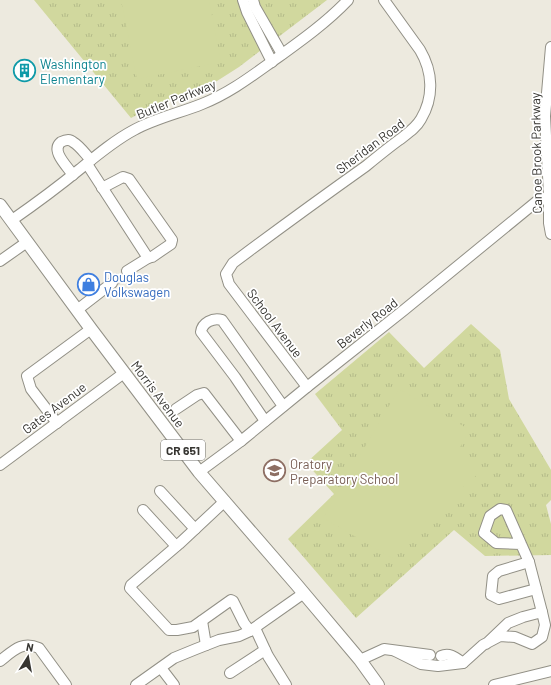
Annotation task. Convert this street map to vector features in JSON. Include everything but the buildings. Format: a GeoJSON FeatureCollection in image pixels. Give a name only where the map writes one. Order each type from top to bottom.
{"type":"FeatureCollection","features":[{"type":"Feature","properties":{"kind":"main road","name":"Morris Avenue"},"geometry":{"type":"LineString","coordinates":[[0,205],[199,472],[304,593],[360,660],[378,685]]}},
{"type":"Feature","properties":{"kind":"street"},"geometry":{"type":"LineString","coordinates":[[243,0],[247,12],[272,62]]}},
{"type":"Feature","properties":{"kind":"street"},"geometry":{"type":"LineString","coordinates":[[253,0],[255,7],[282,54]]}},
{"type":"Feature","properties":{"kind":"street","name":"Butler Parkway"},"geometry":{"type":"LineString","coordinates":[[12,220],[118,140],[134,130],[153,121],[203,104],[228,91],[272,62],[320,26],[348,0]]}},
{"type":"Feature","properties":{"kind":"street","name":"Sheridan Road"},"geometry":{"type":"LineString","coordinates":[[226,274],[233,263],[416,128],[421,120],[426,109],[431,84],[425,59],[384,0]]}},
{"type":"Feature","properties":{"kind":"street","name":"Canoe Brook Parkway"},"geometry":{"type":"LineString","coordinates":[[551,47],[545,116],[550,195],[549,223],[551,234]]}},
{"type":"Feature","properties":{"kind":"street"},"geometry":{"type":"LineString","coordinates":[[73,174],[58,154],[58,147],[62,142],[68,140],[74,142],[89,162],[102,188],[148,258]]}},
{"type":"Feature","properties":{"kind":"street"},"geometry":{"type":"LineString","coordinates":[[102,188],[123,177],[129,179],[172,240],[171,244],[127,271]]}},
{"type":"Feature","properties":{"kind":"street","name":"Beverly Road"},"geometry":{"type":"LineString","coordinates":[[199,472],[241,441],[536,202],[550,195]]}},
{"type":"Feature","properties":{"kind":"street"},"geometry":{"type":"LineString","coordinates":[[2,256],[27,242]]}},
{"type":"Feature","properties":{"kind":"street","name":"School Avenue"},"geometry":{"type":"LineString","coordinates":[[226,274],[228,284],[307,387]]}},
{"type":"Feature","properties":{"kind":"street"},"geometry":{"type":"LineString","coordinates":[[78,310],[112,283]]}},
{"type":"Feature","properties":{"kind":"street"},"geometry":{"type":"LineString","coordinates":[[265,421],[235,377],[201,332],[201,328],[209,320],[222,320],[283,406]]}},
{"type":"Feature","properties":{"kind":"street"},"geometry":{"type":"LineString","coordinates":[[57,423],[31,389],[27,376],[91,329]]}},
{"type":"Feature","properties":{"kind":"street","name":"Gates Avenue"},"geometry":{"type":"LineString","coordinates":[[0,465],[124,372]]}},
{"type":"Feature","properties":{"kind":"street"},"geometry":{"type":"LineString","coordinates":[[176,409],[197,394],[204,393],[241,441]]}},
{"type":"Feature","properties":{"kind":"street"},"geometry":{"type":"LineString","coordinates":[[160,491],[195,529]]}},
{"type":"Feature","properties":{"kind":"street"},"geometry":{"type":"LineString","coordinates":[[225,501],[131,585],[130,588],[169,630],[193,627],[231,600],[233,601],[244,623],[253,629],[286,685]]}},
{"type":"Feature","properties":{"kind":"street"},"geometry":{"type":"LineString","coordinates":[[143,510],[176,546]]}},
{"type":"Feature","properties":{"kind":"street"},"geometry":{"type":"LineString","coordinates":[[486,644],[500,636],[515,637],[532,644],[542,637],[545,624],[529,562],[521,544]]}},
{"type":"Feature","properties":{"kind":"street"},"geometry":{"type":"LineString","coordinates":[[529,562],[499,571],[493,576],[491,595],[499,598],[536,589]]}},
{"type":"Feature","properties":{"kind":"street"},"geometry":{"type":"LineString","coordinates":[[136,685],[149,681],[161,668],[174,658],[253,629],[304,593]]}},
{"type":"Feature","properties":{"kind":"street"},"geometry":{"type":"LineString","coordinates":[[395,650],[421,664],[438,666],[463,663],[508,623],[542,612]]}},
{"type":"Feature","properties":{"kind":"street"},"geometry":{"type":"LineString","coordinates":[[202,621],[206,645]]}},
{"type":"Feature","properties":{"kind":"street"},"geometry":{"type":"LineString","coordinates":[[0,661],[14,650],[25,645],[40,648],[66,685]]}},
{"type":"Feature","properties":{"kind":"street"},"geometry":{"type":"LineString","coordinates":[[360,660],[384,649],[430,655]]}},
{"type":"Feature","properties":{"kind":"street"},"geometry":{"type":"LineString","coordinates":[[230,673],[265,650]]}},
{"type":"Feature","properties":{"kind":"street"},"geometry":{"type":"LineString","coordinates":[[442,656],[446,654],[453,656],[463,663]]}},
{"type":"Feature","properties":{"kind":"street"},"geometry":{"type":"LineString","coordinates":[[161,668],[174,685]]}},
{"type":"Feature","properties":{"kind":"street"},"geometry":{"type":"LineString","coordinates":[[494,685],[551,671]]}},
{"type":"Feature","properties":{"kind":"green space"},"geometry":{"type":"Polygon","coordinates":[[[34,0],[327,0],[239,67],[217,81],[146,110],[131,118],[34,0]]]}},
{"type":"Feature","properties":{"kind":"green space"},"geometry":{"type":"Polygon","coordinates":[[[121,0],[209,0],[221,62],[137,79],[121,0]]]}},
{"type":"Feature","properties":{"kind":"green space"},"geometry":{"type":"Polygon","coordinates":[[[471,324],[500,350],[509,399],[551,470],[551,500],[546,505],[551,524],[551,555],[485,556],[454,530],[356,618],[288,539],[334,494],[306,463],[342,430],[315,394],[389,332],[424,368],[471,324]]]}},
{"type":"Feature","properties":{"kind":"green space"},"geometry":{"type":"Polygon","coordinates":[[[399,389],[470,430],[459,449],[479,473],[415,531],[413,528],[394,559],[323,518],[399,389]]]}},
{"type":"Feature","properties":{"kind":"tunnel"},"geometry":{"type":"LineString","coordinates":[[112,283],[127,271]]}},
{"type":"Feature","properties":{"kind":"place","name":"Washington Elementary"},"geometry":{"type":"Point","coordinates":[24,71]}},
{"type":"Feature","properties":{"kind":"place","name":"Douglas Volkswagen"},"geometry":{"type":"Point","coordinates":[89,284]}},
{"type":"Feature","properties":{"kind":"place","name":"Oratory Preparatory School"},"geometry":{"type":"Point","coordinates":[274,471]}}]}
